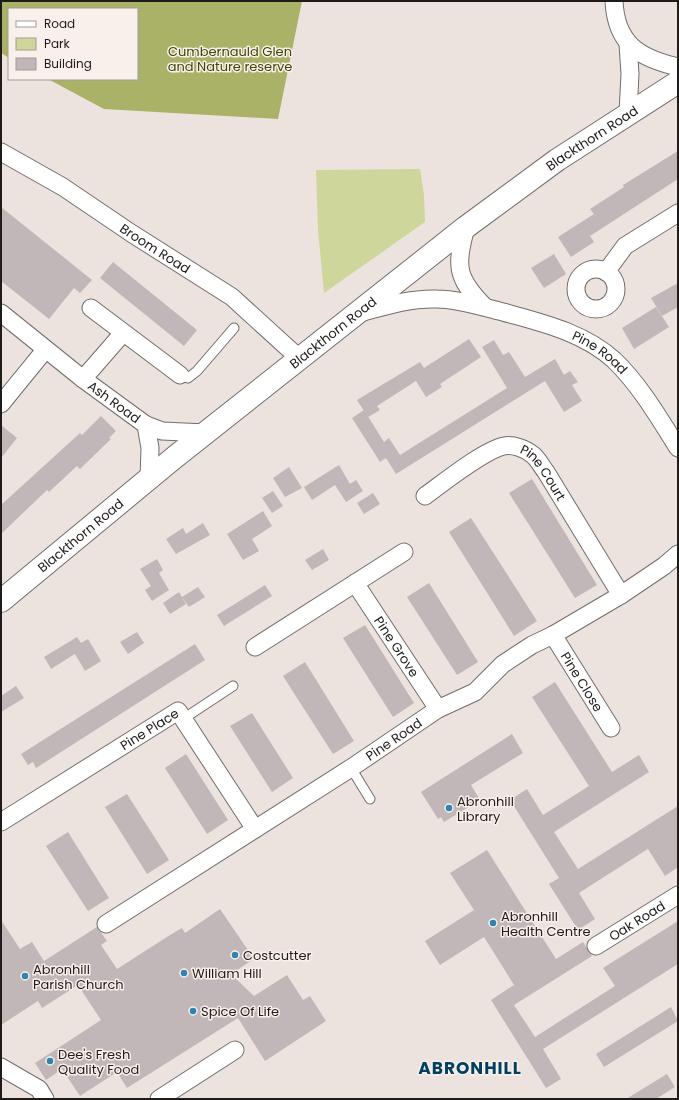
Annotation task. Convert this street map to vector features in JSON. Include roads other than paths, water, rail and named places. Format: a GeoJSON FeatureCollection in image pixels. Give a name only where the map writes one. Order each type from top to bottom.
{"type":"FeatureCollection","features":[{"type":"Feature","properties":{"kind":"street"},"geometry":{"type":"LineString","coordinates":[[614,1],[620,28],[628,44],[630,74],[628,113]]}},
{"type":"Feature","properties":{"kind":"street"},"geometry":{"type":"LineString","coordinates":[[628,44],[652,60],[678,67]]}},
{"type":"Feature","properties":{"kind":"street","name":"Blackthorn Road"},"geometry":{"type":"LineString","coordinates":[[1,601],[150,478],[352,316],[466,227],[557,160],[678,82]]}},
{"type":"Feature","properties":{"kind":"street","name":"Broom Road"},"geometry":{"type":"LineString","coordinates":[[1,152],[63,187],[131,233],[232,297],[300,359]]}},
{"type":"Feature","properties":{"kind":"street"},"geometry":{"type":"LineString","coordinates":[[606,272],[625,246],[678,213]]}},
{"type":"Feature","properties":{"kind":"street","name":"Pine Road"},"geometry":{"type":"LineString","coordinates":[[466,227],[460,249],[459,269],[461,278],[471,294],[485,307]]}},
{"type":"Feature","properties":{"kind":"street","name":"Pine Road"},"geometry":{"type":"LineString","coordinates":[[352,316],[391,304],[420,299],[439,299],[485,307],[555,327],[597,346],[613,360],[634,381],[675,438]]}},
{"type":"Feature","properties":{"kind":"street"},"geometry":{"type":"LineString","coordinates":[[91,308],[180,375]]}},
{"type":"Feature","properties":{"kind":"street","name":"Ash Road"},"geometry":{"type":"LineString","coordinates":[[1,313],[45,350],[146,425],[162,431],[206,433]]}},
{"type":"Feature","properties":{"kind":"street","name":"Ash Road"},"geometry":{"type":"LineString","coordinates":[[83,379],[124,333]]}},
{"type":"Feature","properties":{"kind":"street"},"geometry":{"type":"LineString","coordinates":[[1,404],[45,350]]}},
{"type":"Feature","properties":{"kind":"street","name":"Ash Road"},"geometry":{"type":"LineString","coordinates":[[146,425],[150,448],[150,478]]}},
{"type":"Feature","properties":{"kind":"street","name":"Pine Court"},"geometry":{"type":"LineString","coordinates":[[425,496],[494,450],[504,446],[523,449],[534,455],[546,472],[621,595]]}},
{"type":"Feature","properties":{"kind":"street"},"geometry":{"type":"LineString","coordinates":[[255,647],[404,552]]}},
{"type":"Feature","properties":{"kind":"street","name":"Pine Road"},"geometry":{"type":"LineString","coordinates":[[106,924],[351,768],[438,709],[475,692],[503,664],[532,645],[621,595],[664,566],[678,554]]}},
{"type":"Feature","properties":{"kind":"street","name":"Pine Grove"},"geometry":{"type":"LineString","coordinates":[[355,583],[438,709]]}},
{"type":"Feature","properties":{"kind":"street","name":"Pine Close"},"geometry":{"type":"LineString","coordinates":[[552,635],[611,728]]}},
{"type":"Feature","properties":{"kind":"street","name":"Pine Place"},"geometry":{"type":"LineString","coordinates":[[1,822],[178,711],[255,829]]}},
{"type":"Feature","properties":{"kind":"street","name":"Oak Road"},"geometry":{"type":"LineString","coordinates":[[596,946],[678,895]]}},
{"type":"Feature","properties":{"kind":"street"},"geometry":{"type":"LineString","coordinates":[[159,1099],[235,1050]]}},
{"type":"Feature","properties":{"kind":"street"},"geometry":{"type":"LineString","coordinates":[[1,1067],[39,1089],[45,1099]]}},
{"type":"Feature","properties":{"kind":"lane"},"geometry":{"type":"LineString","coordinates":[[180,375],[188,378],[197,371],[234,328]]}},
{"type":"Feature","properties":{"kind":"lane"},"geometry":{"type":"LineString","coordinates":[[183,718],[233,686]]}},
{"type":"Feature","properties":{"kind":"lane"},"geometry":{"type":"LineString","coordinates":[[351,768],[370,799]]}},
{"type":"Feature","properties":{"kind":"place","name":"Abronhill Library"},"geometry":{"type":"Point","coordinates":[449,808]}},
{"type":"Feature","properties":{"kind":"place","name":"Abronhill Health Centre"},"geometry":{"type":"Point","coordinates":[493,923]}},
{"type":"Feature","properties":{"kind":"place","name":"Costcutter"},"geometry":{"type":"Point","coordinates":[235,955]}},
{"type":"Feature","properties":{"kind":"place","name":"William Hill"},"geometry":{"type":"Point","coordinates":[184,973]}},
{"type":"Feature","properties":{"kind":"place","name":"Abronhill Parish Church"},"geometry":{"type":"Point","coordinates":[25,976]}},
{"type":"Feature","properties":{"kind":"place","name":"Spice Of Life"},"geometry":{"type":"Point","coordinates":[193,1011]}},
{"type":"Feature","properties":{"kind":"place","name":"Dee's Fresh Quality Food"},"geometry":{"type":"Point","coordinates":[50,1061]}},
{"type":"Feature","properties":{"kind":"district","name":"ABRONHILL"},"geometry":{"type":"Point","coordinates":[470,1068]}},
{"type":"Feature","properties":{"kind":"park label","name":"Cumbernauld Glen and Nature reserve"},"geometry":{"type":"Point","coordinates":[230,58]}}]}
